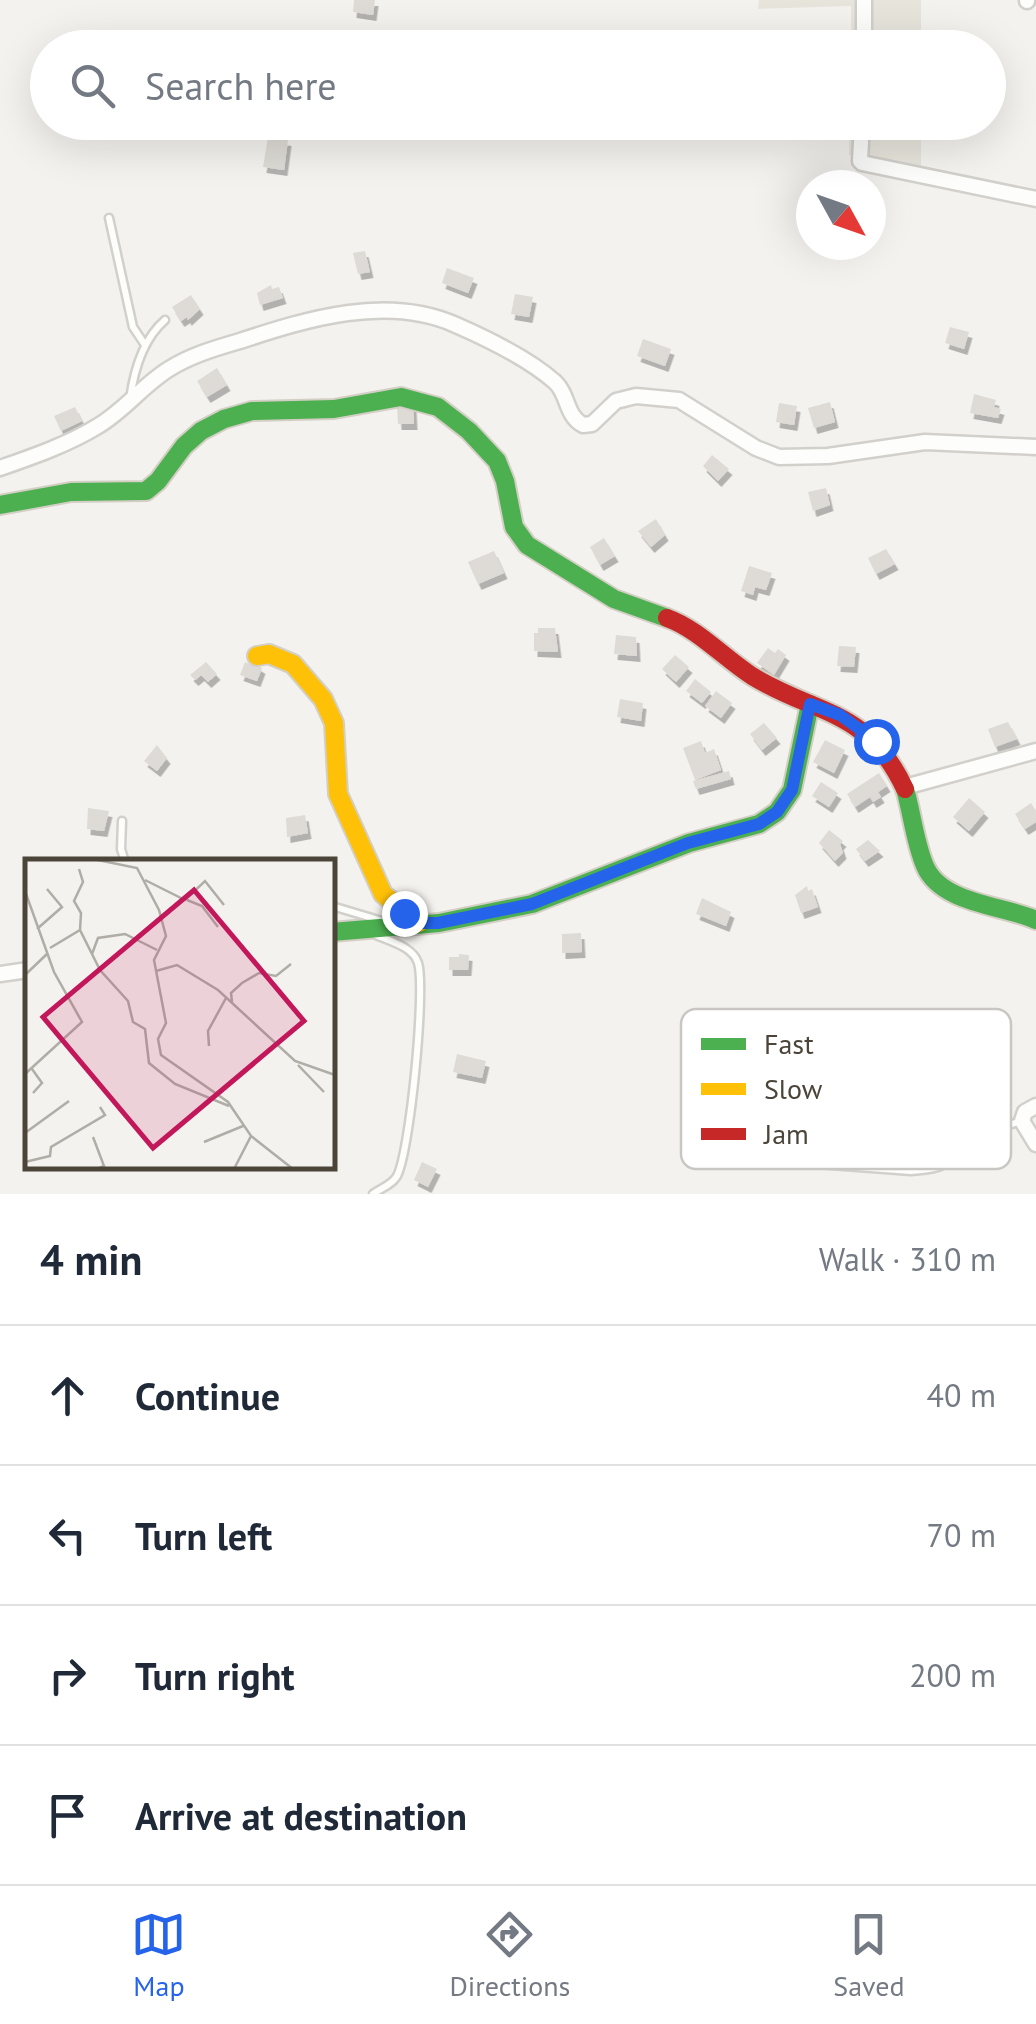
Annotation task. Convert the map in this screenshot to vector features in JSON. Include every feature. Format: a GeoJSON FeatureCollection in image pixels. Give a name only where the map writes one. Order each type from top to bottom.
{"type":"FeatureCollection","features":[{"type":"Feature","properties":{"kind":"street"},"geometry":{"type":"LineString","coordinates":[[864,0],[864,30]]}},
{"type":"Feature","properties":{"kind":"street"},"geometry":{"type":"LineString","coordinates":[[862,140],[861,163],[1036,198]]}},
{"type":"Feature","properties":{"kind":"street"},"geometry":{"type":"LineString","coordinates":[[0,468],[98,426],[170,368],[211,349],[320,318],[410,312],[453,324],[552,379],[563,393],[573,419],[582,425],[592,424],[616,402],[636,396],[678,400],[756,448],[779,457],[828,456],[925,442],[1036,447]]}},
{"type":"Feature","properties":{"kind":"street"},"geometry":{"type":"LineString","coordinates":[[0,504],[72,492],[146,491],[202,430],[252,411],[334,409],[401,397],[438,407],[497,460],[514,527],[528,545],[614,599],[675,622],[754,677],[840,715],[869,735],[887,754],[906,787],[924,868],[932,880],[968,898],[1036,920]]}},
{"type":"Feature","properties":{"kind":"street"},"geometry":{"type":"LineString","coordinates":[[257,656],[268,651],[289,662],[330,712],[338,794],[382,894],[419,923]]}},
{"type":"Feature","properties":{"kind":"street"},"geometry":{"type":"LineString","coordinates":[[335,932],[454,920],[532,904],[688,843],[768,819],[783,806],[792,790],[810,704]]}},
{"type":"Feature","properties":{"kind":"street"},"geometry":{"type":"LineString","coordinates":[[906,787],[1036,751]]}},
{"type":"Feature","properties":{"kind":"street"},"geometry":{"type":"LineString","coordinates":[[0,974],[25,970]]}},
{"type":"Feature","properties":{"kind":"street"},"geometry":{"type":"LineString","coordinates":[[1036,1106],[1025,1112],[1022,1121],[1036,1144]]}},
{"type":"Feature","properties":{"kind":"lane"},"geometry":{"type":"LineString","coordinates":[[109,218],[132,327],[145,345]]}},
{"type":"Feature","properties":{"kind":"lane"},"geometry":{"type":"LineString","coordinates":[[130,402],[145,345],[151,332],[166,320]]}},
{"type":"Feature","properties":{"kind":"lane"},"geometry":{"type":"LineString","coordinates":[[122,821],[121,849],[125,859]]}},
{"type":"Feature","properties":{"kind":"lane"},"geometry":{"type":"LineString","coordinates":[[335,907],[392,925]]}},
{"type":"Feature","properties":{"kind":"lane"},"geometry":{"type":"LineString","coordinates":[[364,928],[406,949],[418,963],[418,1056],[402,1160],[394,1182],[373,1194]]}},
{"type":"Feature","properties":{"kind":"lane"},"geometry":{"type":"LineString","coordinates":[[1011,1124],[1022,1121]]}},
{"type":"Feature","properties":{"kind":"lane"},"geometry":{"type":"LineString","coordinates":[[884,1169],[926,1169]]}},
{"type":"Feature","properties":{"kind":"shaded area"},"geometry":{"type":"Polygon","coordinates":[[[759,0],[921,0],[921,30],[851,30],[851,6],[758,9],[759,0]]]}},
{"type":"Feature","properties":{"kind":"shaded area"},"geometry":{"type":"Polygon","coordinates":[[[849,140],[921,140],[921,166],[849,155],[849,140]]]}},
{"type":"Feature","properties":{"kind":"building"},"geometry":{"type":"Polygon","coordinates":[[[354,0],[375,0],[373,15],[353,12],[354,0]]]}},
{"type":"Feature","properties":{"kind":"building"},"geometry":{"type":"Polygon","coordinates":[[[268,140],[288,140],[284,170],[263,167],[268,140]]]}},
{"type":"Feature","properties":{"kind":"building"},"geometry":{"type":"Polygon","coordinates":[[[365,251],[370,272],[358,274],[353,253],[365,251]]]}},
{"type":"Feature","properties":{"kind":"building"},"geometry":{"type":"Polygon","coordinates":[[[447,268],[474,278],[468,293],[442,283],[447,268]]]}},
{"type":"Feature","properties":{"kind":"building"},"geometry":{"type":"Polygon","coordinates":[[[271,285],[272,289],[279,287],[283,298],[260,305],[257,293],[271,285]]]}},
{"type":"Feature","properties":{"kind":"building"},"geometry":{"type":"Polygon","coordinates":[[[515,294],[533,297],[529,317],[511,314],[515,294]]]}},
{"type":"Feature","properties":{"kind":"building"},"geometry":{"type":"Polygon","coordinates":[[[191,295],[200,309],[181,321],[172,307],[191,295]]]}},
{"type":"Feature","properties":{"kind":"building"},"geometry":{"type":"Polygon","coordinates":[[[950,327],[969,332],[964,349],[945,343],[950,327]]]}},
{"type":"Feature","properties":{"kind":"building"},"geometry":{"type":"Polygon","coordinates":[[[643,339],[671,349],[665,366],[637,356],[643,339]]]}},
{"type":"Feature","properties":{"kind":"building"},"geometry":{"type":"Polygon","coordinates":[[[217,368],[227,385],[207,397],[197,381],[217,368]]]}},
{"type":"Feature","properties":{"kind":"building"},"geometry":{"type":"Polygon","coordinates":[[[974,394],[996,400],[994,407],[1001,409],[998,418],[970,413],[974,394]]]}},
{"type":"Feature","properties":{"kind":"building"},"geometry":{"type":"Polygon","coordinates":[[[830,402],[835,422],[814,428],[808,408],[830,402]]]}},
{"type":"Feature","properties":{"kind":"building"},"geometry":{"type":"Polygon","coordinates":[[[779,403],[797,406],[794,425],[776,422],[779,403]]]}},
{"type":"Feature","properties":{"kind":"building"},"geometry":{"type":"Polygon","coordinates":[[[413,404],[414,424],[398,424],[397,405],[413,404]]]}},
{"type":"Feature","properties":{"kind":"building"},"geometry":{"type":"Polygon","coordinates":[[[75,407],[82,421],[61,431],[54,416],[75,407]]]}},
{"type":"Feature","properties":{"kind":"building"},"geometry":{"type":"Polygon","coordinates":[[[712,455],[729,469],[718,481],[703,466],[712,455]]]}},
{"type":"Feature","properties":{"kind":"building"},"geometry":{"type":"Polygon","coordinates":[[[826,488],[830,505],[813,511],[808,492],[826,488]]]}},
{"type":"Feature","properties":{"kind":"building"},"geometry":{"type":"Polygon","coordinates":[[[656,519],[665,535],[651,547],[638,531],[656,519]]]}},
{"type":"Feature","properties":{"kind":"building"},"geometry":{"type":"Polygon","coordinates":[[[604,538],[615,556],[600,565],[590,547],[604,538]]]}},
{"type":"Feature","properties":{"kind":"building"},"geometry":{"type":"Polygon","coordinates":[[[886,549],[895,564],[876,574],[868,558],[886,549]]]}},
{"type":"Feature","properties":{"kind":"building"},"geometry":{"type":"Polygon","coordinates":[[[494,551],[504,573],[478,584],[468,562],[494,551]]]}},
{"type":"Feature","properties":{"kind":"building"},"geometry":{"type":"Polygon","coordinates":[[[749,566],[772,573],[766,590],[755,587],[753,595],[741,591],[749,566]]]}},
{"type":"Feature","properties":{"kind":"building"},"geometry":{"type":"Polygon","coordinates":[[[538,628],[555,628],[558,652],[534,651],[534,633],[538,633],[538,628]]]}},
{"type":"Feature","properties":{"kind":"building"},"geometry":{"type":"Polygon","coordinates":[[[616,635],[636,637],[637,656],[614,654],[616,635]]]}},
{"type":"Feature","properties":{"kind":"building"},"geometry":{"type":"Polygon","coordinates":[[[839,646],[856,647],[854,667],[837,666],[839,646]]]}},
{"type":"Feature","properties":{"kind":"building"},"geometry":{"type":"Polygon","coordinates":[[[768,648],[786,655],[774,675],[757,663],[768,648]]]}},
{"type":"Feature","properties":{"kind":"building"},"geometry":{"type":"Polygon","coordinates":[[[675,655],[689,667],[676,682],[662,669],[675,655]]]}},
{"type":"Feature","properties":{"kind":"building"},"geometry":{"type":"Polygon","coordinates":[[[206,662],[217,674],[208,682],[201,675],[195,680],[190,675],[206,662]]]}},
{"type":"Feature","properties":{"kind":"building"},"geometry":{"type":"Polygon","coordinates":[[[245,662],[262,668],[257,681],[240,675],[245,662]]]}},
{"type":"Feature","properties":{"kind":"building"},"geometry":{"type":"Polygon","coordinates":[[[695,679],[711,692],[702,703],[686,691],[695,679]]]}},
{"type":"Feature","properties":{"kind":"building"},"geometry":{"type":"Polygon","coordinates":[[[716,691],[732,703],[721,718],[705,706],[716,691]]]}},
{"type":"Feature","properties":{"kind":"building"},"geometry":{"type":"Polygon","coordinates":[[[620,699],[643,703],[641,721],[617,717],[620,699]]]}},
{"type":"Feature","properties":{"kind":"building"},"geometry":{"type":"Polygon","coordinates":[[[1008,722],[1017,739],[995,747],[988,729],[1008,722]]]}},
{"type":"Feature","properties":{"kind":"building"},"geometry":{"type":"Polygon","coordinates":[[[764,723],[777,738],[762,750],[750,734],[764,723]]]}},
{"type":"Feature","properties":{"kind":"building"},"geometry":{"type":"Polygon","coordinates":[[[825,740],[845,750],[834,773],[813,762],[825,740]]]}},
{"type":"Feature","properties":{"kind":"building"},"geometry":{"type":"Polygon","coordinates":[[[701,741],[705,753],[714,749],[721,770],[695,780],[683,748],[701,741]]]}},
{"type":"Feature","properties":{"kind":"building"},"geometry":{"type":"Polygon","coordinates":[[[157,745],[167,758],[157,771],[144,761],[157,745]]]}},
{"type":"Feature","properties":{"kind":"building"},"geometry":{"type":"Polygon","coordinates":[[[729,771],[731,779],[696,789],[693,781],[729,771]]]}},
{"type":"Feature","properties":{"kind":"building"},"geometry":{"type":"Polygon","coordinates":[[[879,773],[887,786],[878,792],[881,797],[873,802],[870,797],[855,807],[847,794],[879,773]]]}},
{"type":"Feature","properties":{"kind":"building"},"geometry":{"type":"Polygon","coordinates":[[[821,782],[838,793],[829,807],[812,796],[821,782]]]}},
{"type":"Feature","properties":{"kind":"building"},"geometry":{"type":"Polygon","coordinates":[[[969,798],[985,812],[969,831],[953,817],[969,798]]]}},
{"type":"Feature","properties":{"kind":"building"},"geometry":{"type":"Polygon","coordinates":[[[1031,803],[1036,822],[1025,829],[1015,814],[1031,803]]]}},
{"type":"Feature","properties":{"kind":"building"},"geometry":{"type":"Polygon","coordinates":[[[88,808],[109,811],[104,831],[87,829],[88,808]]]}},
{"type":"Feature","properties":{"kind":"building"},"geometry":{"type":"Polygon","coordinates":[[[305,815],[308,833],[287,837],[286,818],[305,815]]]}},
{"type":"Feature","properties":{"kind":"building"},"geometry":{"type":"Polygon","coordinates":[[[829,830],[843,841],[843,853],[835,861],[819,843],[829,830]]]}},
{"type":"Feature","properties":{"kind":"building"},"geometry":{"type":"Polygon","coordinates":[[[868,840],[880,851],[865,861],[856,849],[868,840]]]}},
{"type":"Feature","properties":{"kind":"building"},"geometry":{"type":"Polygon","coordinates":[[[807,886],[808,891],[812,889],[818,907],[801,913],[795,895],[807,886]]]}},
{"type":"Feature","properties":{"kind":"building"},"geometry":{"type":"Polygon","coordinates":[[[702,898],[731,912],[726,926],[696,914],[702,898]]]}},
{"type":"Feature","properties":{"kind":"building"},"geometry":{"type":"Polygon","coordinates":[[[581,933],[582,952],[562,953],[562,934],[581,933]]]}},
{"type":"Feature","properties":{"kind":"building"},"geometry":{"type":"Polygon","coordinates":[[[469,955],[468,970],[449,970],[449,957],[469,955]]]}},
{"type":"Feature","properties":{"kind":"building"},"geometry":{"type":"Polygon","coordinates":[[[457,1054],[486,1061],[482,1078],[453,1072],[457,1054]]]}},
{"type":"Feature","properties":{"kind":"building"},"geometry":{"type":"Polygon","coordinates":[[[422,1162],[437,1169],[428,1187],[414,1180],[422,1162]]]}},
{"type":"Feature","properties":{"kind":"traffic: fast"},"geometry":{"type":"LineString","coordinates":[[0,505],[71,492],[146,491],[201,431],[252,411],[334,409],[401,397],[438,407],[469,431],[497,461],[514,527],[527,545],[614,599],[667,618]]}},
{"type":"Feature","properties":{"kind":"traffic: fast"},"geometry":{"type":"LineString","coordinates":[[335,932],[439,923],[532,904],[689,843],[759,824],[777,812],[792,790],[810,704]]}},
{"type":"Feature","properties":{"kind":"traffic: fast"},"geometry":{"type":"LineString","coordinates":[[905,789],[922,857],[933,879],[958,896],[1036,920]]}},
{"type":"Feature","properties":{"kind":"traffic: slow"},"geometry":{"type":"LineString","coordinates":[[257,656],[269,654],[293,664],[323,699],[334,723],[338,794],[383,894],[419,923]]}},
{"type":"Feature","properties":{"kind":"traffic: jam"},"geometry":{"type":"LineString","coordinates":[[667,618],[700,636],[752,676],[857,728],[890,763],[905,789]]}},
{"type":"Feature","properties":{"kind":"route"},"geometry":{"type":"LineString","coordinates":[[404,913],[419,923],[438,923],[532,904],[688,843],[759,824],[783,806],[792,790],[810,704],[840,715],[876,741]]}}]}
